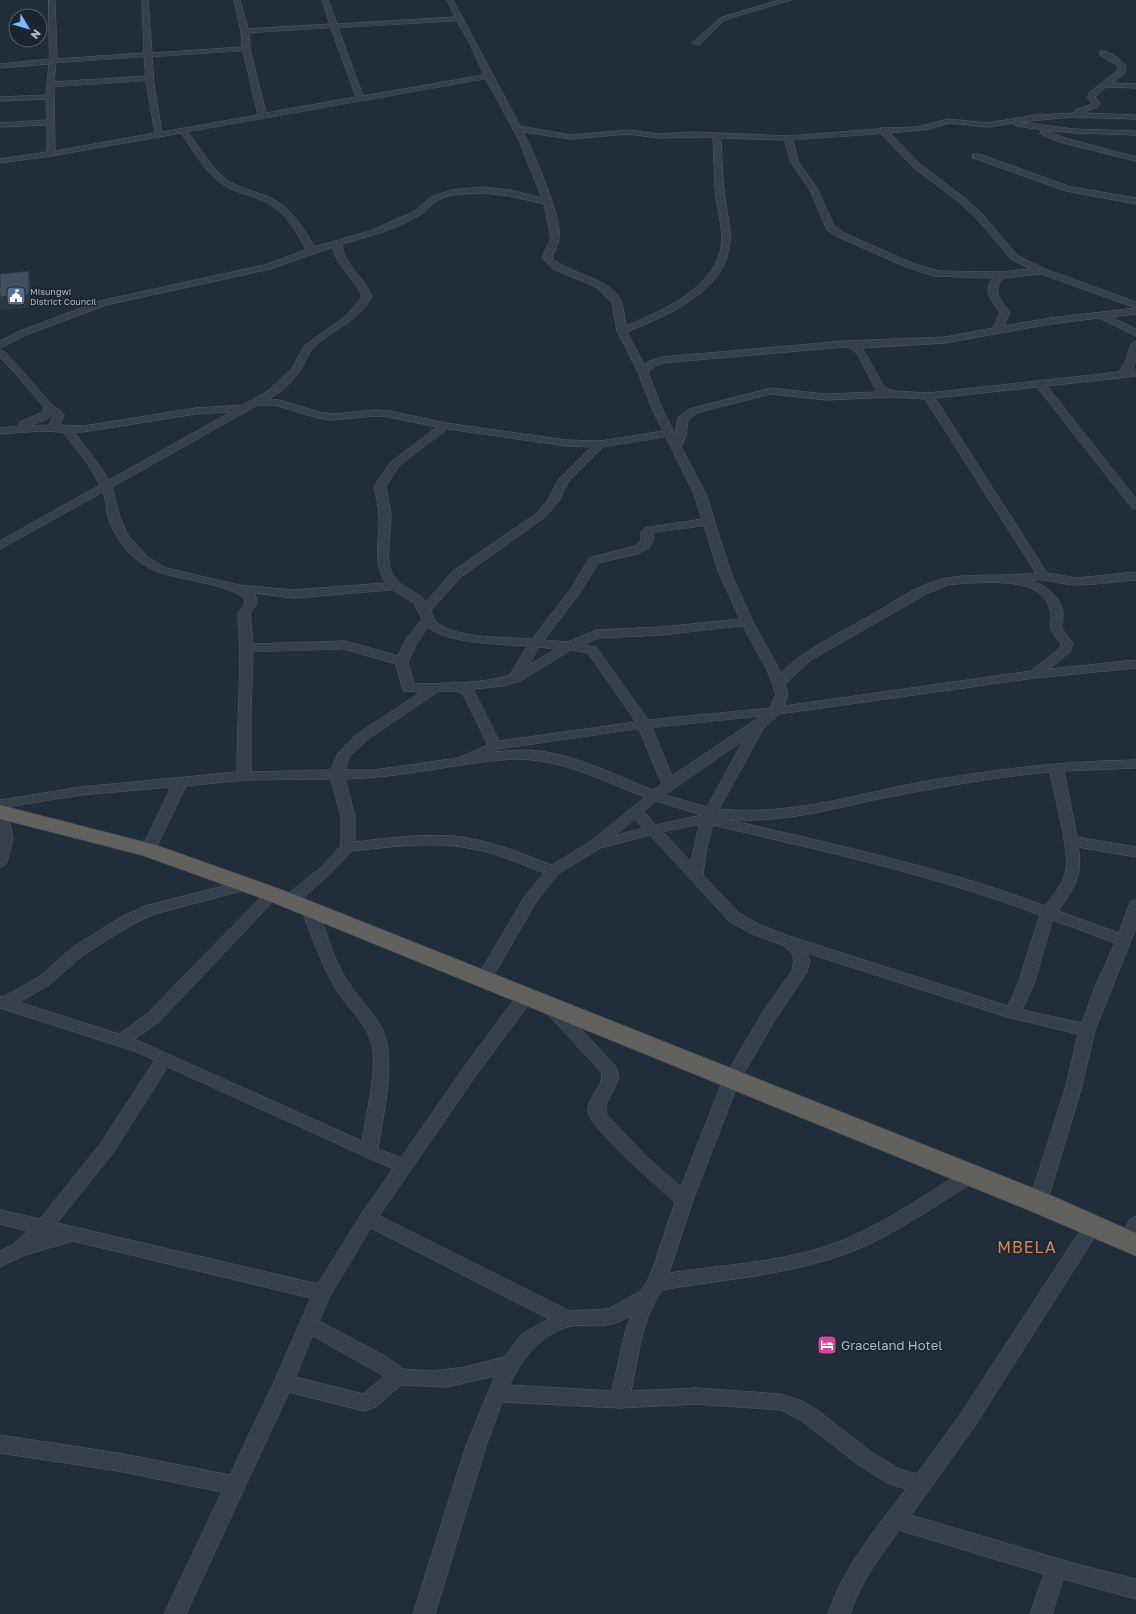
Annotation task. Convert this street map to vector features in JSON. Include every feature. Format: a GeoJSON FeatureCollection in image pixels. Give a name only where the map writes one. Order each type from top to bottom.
{"type":"FeatureCollection","features":[{"type":"Feature","properties":{"kind":"highway"},"geometry":{"type":"LineString","coordinates":[[0,810],[148,850],[290,901],[1092,1225],[1133,1237]]}},
{"type":"Feature","properties":{"kind":"street"},"geometry":{"type":"LineString","coordinates":[[50,154],[50,85],[53,61],[52,0]]}},
{"type":"Feature","properties":{"kind":"street"},"geometry":{"type":"LineString","coordinates":[[145,0],[150,46],[148,54],[159,134]]}},
{"type":"Feature","properties":{"kind":"street"},"geometry":{"type":"LineString","coordinates":[[237,0],[245,31],[246,49],[263,117]]}},
{"type":"Feature","properties":{"kind":"street"},"geometry":{"type":"LineString","coordinates":[[324,0],[360,99]]}},
{"type":"Feature","properties":{"kind":"street"},"geometry":{"type":"LineString","coordinates":[[450,0],[474,44],[488,76],[523,140],[548,202],[555,231],[555,238],[547,258],[550,263],[556,267],[599,285],[610,294],[617,303],[622,331],[643,372],[669,433],[700,494],[725,573],[747,622],[779,682],[782,694],[775,711],[758,726],[731,742],[654,796],[595,845],[553,871],[530,899],[484,979]]}},
{"type":"Feature","properties":{"kind":"street"},"geometry":{"type":"LineString","coordinates":[[696,43],[722,19],[744,11],[788,0]]}},
{"type":"Feature","properties":{"kind":"street"},"geometry":{"type":"LineString","coordinates":[[245,31],[459,19]]}},
{"type":"Feature","properties":{"kind":"street"},"geometry":{"type":"LineString","coordinates":[[0,66],[148,54],[246,49]]}},
{"type":"Feature","properties":{"kind":"street"},"geometry":{"type":"LineString","coordinates":[[1070,115],[1095,105],[1096,103],[1091,97],[1096,91],[1106,86],[1122,70],[1122,66],[1117,61],[1103,53]]}},
{"type":"Feature","properties":{"kind":"street"},"geometry":{"type":"LineString","coordinates":[[0,161],[50,154],[263,117],[488,76]]}},
{"type":"Feature","properties":{"kind":"street"},"geometry":{"type":"LineString","coordinates":[[50,85],[151,78]]}},
{"type":"Feature","properties":{"kind":"street"},"geometry":{"type":"LineString","coordinates":[[1106,86],[1136,86]]}},
{"type":"Feature","properties":{"kind":"street"},"geometry":{"type":"LineString","coordinates":[[0,99],[50,97]]}},
{"type":"Feature","properties":{"kind":"street"},"geometry":{"type":"LineString","coordinates":[[516,128],[543,134],[570,137],[619,132],[658,136],[717,135],[789,138],[925,128],[948,121],[988,125],[1008,123],[1036,117],[1070,115],[1136,117]]}},
{"type":"Feature","properties":{"kind":"street"},"geometry":{"type":"LineString","coordinates":[[0,125],[51,122]]}},
{"type":"Feature","properties":{"kind":"street"},"geometry":{"type":"LineString","coordinates":[[1008,123],[1035,127],[1136,133]]}},
{"type":"Feature","properties":{"kind":"street"},"geometry":{"type":"LineString","coordinates":[[1035,127],[1062,140],[1136,159]]}},
{"type":"Feature","properties":{"kind":"street"},"geometry":{"type":"LineString","coordinates":[[183,130],[195,146],[198,155],[205,165],[223,181],[268,200],[287,213],[306,240],[309,253]]}},
{"type":"Feature","properties":{"kind":"street"},"geometry":{"type":"LineString","coordinates":[[882,130],[917,166],[981,218],[1015,258],[1042,271],[1136,305]]}},
{"type":"Feature","properties":{"kind":"street"},"geometry":{"type":"LineString","coordinates":[[622,331],[647,320],[693,294],[706,284],[716,270],[725,247],[725,226],[720,194],[717,135]]}},
{"type":"Feature","properties":{"kind":"street"},"geometry":{"type":"LineString","coordinates":[[789,138],[794,161],[814,190],[830,228],[841,235],[926,271],[950,274],[1000,275],[1042,271]]}},
{"type":"Feature","properties":{"kind":"street"},"geometry":{"type":"LineString","coordinates":[[976,156],[1024,172],[1069,190],[1136,201]]}},
{"type":"Feature","properties":{"kind":"street"},"geometry":{"type":"LineString","coordinates":[[0,345],[23,333],[103,302],[267,267],[337,242],[381,230],[418,212],[434,199],[457,191],[490,191],[548,202]]}},
{"type":"Feature","properties":{"kind":"street"},"geometry":{"type":"LineString","coordinates":[[0,546],[272,393],[290,377],[310,346],[356,313],[367,297],[365,287],[342,259],[337,248],[337,242]]}},
{"type":"Feature","properties":{"kind":"street"},"geometry":{"type":"LineString","coordinates":[[309,253],[342,259]]}},
{"type":"Feature","properties":{"kind":"street"},"geometry":{"type":"LineString","coordinates":[[998,329],[1005,314],[992,292],[992,285],[1000,275]]}},
{"type":"Feature","properties":{"kind":"street"},"geometry":{"type":"LineString","coordinates":[[643,372],[651,364],[662,360],[835,344],[854,345],[945,340],[998,329],[1100,315],[1136,312]]}},
{"type":"Feature","properties":{"kind":"street"},"geometry":{"type":"LineString","coordinates":[[1100,315],[1136,333]]}},
{"type":"Feature","properties":{"kind":"street"},"geometry":{"type":"LineString","coordinates":[[1122,375],[1131,366],[1132,354],[1136,344]]}},
{"type":"Feature","properties":{"kind":"street"},"geometry":{"type":"LineString","coordinates":[[854,345],[862,354],[881,390],[894,394]]}},
{"type":"Feature","properties":{"kind":"street"},"geometry":{"type":"LineString","coordinates":[[0,353],[18,370],[49,407],[59,415],[53,428]]}},
{"type":"Feature","properties":{"kind":"street"},"geometry":{"type":"LineString","coordinates":[[676,447],[681,439],[681,422],[685,415],[693,411],[764,393],[779,391],[838,397],[894,394],[928,396],[1136,373]]}},
{"type":"Feature","properties":{"kind":"street"},"geometry":{"type":"LineString","coordinates":[[1040,384],[1136,506]]}},
{"type":"Feature","properties":{"kind":"street"},"geometry":{"type":"LineString","coordinates":[[928,396],[1043,575]]}},
{"type":"Feature","properties":{"kind":"street"},"geometry":{"type":"LineString","coordinates":[[0,430],[53,428],[83,429],[196,411],[275,402],[318,415],[333,417],[375,413],[389,414],[446,426],[529,440],[566,443],[600,444],[669,433]]}},
{"type":"Feature","properties":{"kind":"street"},"geometry":{"type":"LineString","coordinates":[[0,430],[43,417],[48,413],[49,407]]}},
{"type":"Feature","properties":{"kind":"street"},"geometry":{"type":"LineString","coordinates":[[446,426],[395,464],[386,475],[380,486],[385,516],[383,555],[387,576],[395,586],[418,600],[426,614],[439,629],[471,638],[570,646],[592,650],[644,724],[669,786]]}},
{"type":"Feature","properties":{"kind":"street"},"geometry":{"type":"LineString","coordinates":[[66,429],[88,455],[106,486],[112,499],[114,517],[121,534],[146,561],[160,568],[236,588],[274,593],[294,594],[395,586]]}},
{"type":"Feature","properties":{"kind":"street"},"geometry":{"type":"LineString","coordinates":[[397,712],[408,688],[402,662],[410,643],[426,614],[457,574],[541,515],[553,501],[563,481],[600,444]]}},
{"type":"Feature","properties":{"kind":"street"},"geometry":{"type":"LineString","coordinates":[[515,678],[535,643],[576,590],[593,561],[636,551],[643,547],[647,542],[646,532],[649,530],[708,522]]}},
{"type":"Feature","properties":{"kind":"street"},"geometry":{"type":"LineString","coordinates":[[779,682],[807,656],[924,590],[946,582],[966,579],[1018,579],[1043,575],[1053,579],[1074,581],[1136,576]]}},
{"type":"Feature","properties":{"kind":"street"},"geometry":{"type":"LineString","coordinates":[[1018,579],[1040,589],[1052,601],[1057,617],[1054,624],[1057,631],[1067,643],[1066,649],[1036,674]]}},
{"type":"Feature","properties":{"kind":"street"},"geometry":{"type":"LineString","coordinates":[[236,588],[250,595],[251,604]]}},
{"type":"Feature","properties":{"kind":"street"},"geometry":{"type":"LineString","coordinates":[[244,776],[244,712],[247,648],[244,613],[251,604],[274,593]]}},
{"type":"Feature","properties":{"kind":"street"},"geometry":{"type":"LineString","coordinates":[[408,688],[456,687],[503,682],[515,678],[570,646],[596,634],[662,631],[747,622]]}},
{"type":"Feature","properties":{"kind":"street"},"geometry":{"type":"LineString","coordinates":[[247,648],[345,644],[402,662]]}},
{"type":"Feature","properties":{"kind":"street"},"geometry":{"type":"LineString","coordinates":[[470,759],[494,746],[644,724],[775,711],[1036,674],[1136,664]]}},
{"type":"Feature","properties":{"kind":"street"},"geometry":{"type":"LineString","coordinates":[[456,687],[468,691],[494,746]]}},
{"type":"Feature","properties":{"kind":"street"},"geometry":{"type":"LineString","coordinates":[[348,847],[348,817],[337,774],[342,756],[348,749],[397,712],[435,688]]}},
{"type":"Feature","properties":{"kind":"street"},"geometry":{"type":"LineString","coordinates":[[696,876],[699,852],[708,817],[758,726]]}},
{"type":"Feature","properties":{"kind":"street"},"geometry":{"type":"LineString","coordinates":[[0,862],[6,839],[0,810],[81,791],[244,776],[374,774],[470,759],[512,755],[547,757],[708,817],[883,861],[966,885],[1124,941]]}},
{"type":"Feature","properties":{"kind":"street"},"geometry":{"type":"LineString","coordinates":[[595,845],[654,829],[708,817],[781,815],[920,787],[1056,767],[1136,764]]}},
{"type":"Feature","properties":{"kind":"street"},"geometry":{"type":"LineString","coordinates":[[1013,1013],[1026,984],[1048,913],[1066,888],[1073,871],[1073,856],[1056,767]]}},
{"type":"Feature","properties":{"kind":"street"},"geometry":{"type":"LineString","coordinates":[[148,850],[180,782]]}},
{"type":"Feature","properties":{"kind":"street"},"geometry":{"type":"LineString","coordinates":[[636,812],[654,829],[734,917],[753,928],[788,942],[1013,1013],[1087,1030]]}},
{"type":"Feature","properties":{"kind":"street"},"geometry":{"type":"LineString","coordinates":[[122,1040],[153,1018],[324,872],[348,847],[430,840],[467,843],[510,854],[553,871]]}},
{"type":"Feature","properties":{"kind":"street"},"geometry":{"type":"LineString","coordinates":[[1070,841],[1136,852]]}},
{"type":"Feature","properties":{"kind":"street"},"geometry":{"type":"LineString","coordinates":[[3,1002],[44,981],[78,951],[133,918],[150,910],[247,885]]}},
{"type":"Feature","properties":{"kind":"street"},"geometry":{"type":"LineString","coordinates":[[290,901],[342,986],[373,1027],[381,1050],[381,1067],[368,1152]]}},
{"type":"Feature","properties":{"kind":"street"},"geometry":{"type":"LineString","coordinates":[[1038,1202],[1074,1086],[1087,1030],[1103,987],[1124,941],[1136,905]]}},
{"type":"Feature","properties":{"kind":"street"},"geometry":{"type":"LineString","coordinates":[[620,1400],[634,1333],[731,1080],[770,1014],[800,972],[802,961],[799,951],[788,942]]}},
{"type":"Feature","properties":{"kind":"street"},"geometry":{"type":"LineString","coordinates":[[175,1614],[284,1382],[322,1293],[368,1218],[525,997]]}},
{"type":"Feature","properties":{"kind":"street"},"geometry":{"type":"LineString","coordinates":[[3,1002],[140,1047],[368,1152],[404,1166]]}},
{"type":"Feature","properties":{"kind":"street"},"geometry":{"type":"LineString","coordinates":[[552,1008],[610,1071],[612,1078],[609,1086],[596,1105],[595,1111],[598,1117],[641,1162],[684,1200]]}},
{"type":"Feature","properties":{"kind":"street"},"geometry":{"type":"LineString","coordinates":[[140,1047],[153,1018]]}},
{"type":"Feature","properties":{"kind":"street"},"geometry":{"type":"LineString","coordinates":[[18,1250],[43,1228],[107,1148],[164,1059]]}},
{"type":"Feature","properties":{"kind":"street"},"geometry":{"type":"LineString","coordinates":[[424,1614],[476,1446],[496,1393],[510,1364],[529,1340],[545,1328],[567,1319],[610,1317],[629,1308],[651,1290],[828,1253],[855,1242],[890,1224],[971,1175]]}},
{"type":"Feature","properties":{"kind":"street"},"geometry":{"type":"LineString","coordinates":[[0,1217],[322,1293]]}},
{"type":"Feature","properties":{"kind":"street"},"geometry":{"type":"LineString","coordinates":[[368,1218],[567,1319]]}},
{"type":"Feature","properties":{"kind":"street"},"geometry":{"type":"LineString","coordinates":[[839,1614],[846,1593],[860,1568],[967,1420],[1092,1225]]}},
{"type":"Feature","properties":{"kind":"street"},"geometry":{"type":"LineString","coordinates":[[0,1260],[18,1250],[70,1234]]}},
{"type":"Feature","properties":{"kind":"street"},"geometry":{"type":"LineString","coordinates":[[308,1324],[345,1346],[384,1364],[400,1377]]}},
{"type":"Feature","properties":{"kind":"street"},"geometry":{"type":"LineString","coordinates":[[284,1382],[364,1403],[371,1399],[385,1385],[400,1377],[459,1377],[510,1364]]}},
{"type":"Feature","properties":{"kind":"street"},"geometry":{"type":"LineString","coordinates":[[496,1393],[620,1400],[696,1396],[782,1402],[810,1415],[863,1457],[894,1476],[921,1484]]}},
{"type":"Feature","properties":{"kind":"street"},"geometry":{"type":"LineString","coordinates":[[1,1447],[118,1462],[235,1485]]}},
{"type":"Feature","properties":{"kind":"street"},"geometry":{"type":"LineString","coordinates":[[896,1520],[1056,1568],[1136,1590]]}},
{"type":"Feature","properties":{"kind":"street"},"geometry":{"type":"LineString","coordinates":[[1041,1614],[1056,1568]]}},
{"type":"Feature","properties":{"kind":"building"},"geometry":{"type":"Polygon","coordinates":[[[29,271],[29,295],[0,297],[0,274],[29,271]]]}},
{"type":"Feature","properties":{"kind":"place","name":"Misungwi District Council"},"geometry":{"type":"Point","coordinates":[16,296]}},
{"type":"Feature","properties":{"kind":"place","name":"Graceland Hotel"},"geometry":{"type":"Point","coordinates":[827,1345]}},
{"type":"Feature","properties":{"kind":"district","name":"MBELA"},"geometry":{"type":"Point","coordinates":[1027,1247]}}]}
